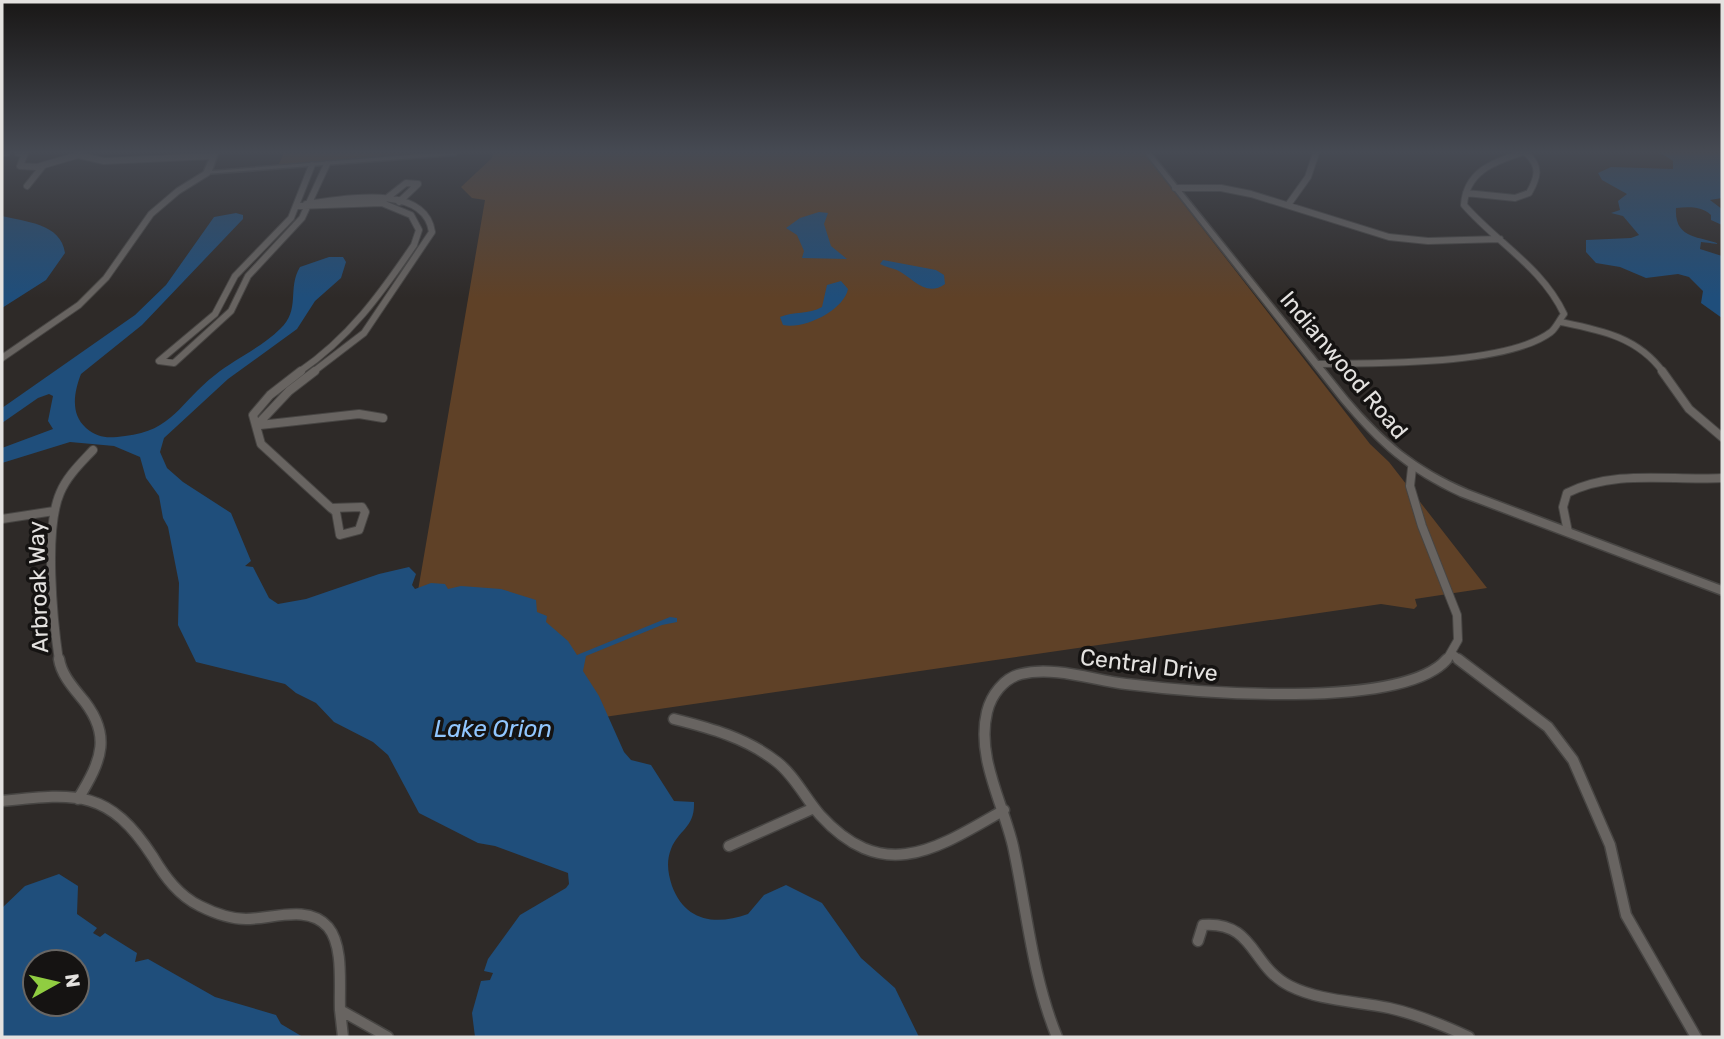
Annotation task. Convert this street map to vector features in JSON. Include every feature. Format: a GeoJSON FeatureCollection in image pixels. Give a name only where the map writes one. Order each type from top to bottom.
{"type":"FeatureCollection","features":[{"type":"Feature","properties":{"kind":"street"},"geometry":{"type":"LineString","coordinates":[[2,358],[45,331],[88,297],[120,259],[148,217],[166,201]]}},
{"type":"Feature","properties":{"kind":"street"},"geometry":{"type":"LineString","coordinates":[[299,201],[291,218],[235,276],[215,314],[159,361],[174,363],[231,311],[243,284],[311,201]]}},
{"type":"Feature","properties":{"kind":"street"},"geometry":{"type":"LineString","coordinates":[[297,206],[362,201]]}},
{"type":"Feature","properties":{"kind":"street"},"geometry":{"type":"LineString","coordinates":[[331,508],[362,507],[365,512],[359,530],[350,535],[340,534],[337,515],[331,508],[299,482],[261,444],[253,415],[261,402],[351,331],[414,245],[418,236],[416,222],[411,215],[388,201]]}},
{"type":"Feature","properties":{"kind":"street"},"geometry":{"type":"LineString","coordinates":[[394,205],[400,201]]}},
{"type":"Feature","properties":{"kind":"street"},"geometry":{"type":"LineString","coordinates":[[257,425],[289,391],[364,333],[429,239],[432,232],[430,218],[415,206],[402,201]]}},
{"type":"Feature","properties":{"kind":"street","name":"Indianwood Road"},"geometry":{"type":"LineString","coordinates":[[1186,201],[1375,437],[1412,468],[1455,490],[1722,591]]}},
{"type":"Feature","properties":{"kind":"street"},"geometry":{"type":"LineString","coordinates":[[1274,201],[1345,226],[1389,237],[1428,241],[1486,237],[1502,239]]}},
{"type":"Feature","properties":{"kind":"street"},"geometry":{"type":"LineString","coordinates":[[1288,205],[1291,201]]}},
{"type":"Feature","properties":{"kind":"street"},"geometry":{"type":"LineString","coordinates":[[1316,364],[1484,355],[1518,345],[1556,328],[1561,322],[1562,307],[1548,286],[1530,265],[1464,205],[1465,201]]}},
{"type":"Feature","properties":{"kind":"street"},"geometry":{"type":"LineString","coordinates":[[1486,237],[1490,230]]}},
{"type":"Feature","properties":{"kind":"street"},"geometry":{"type":"LineString","coordinates":[[1561,322],[1609,332],[1639,347],[1655,361],[1689,409],[1722,437]]}},
{"type":"Feature","properties":{"kind":"street"},"geometry":{"type":"LineString","coordinates":[[182,342],[193,345]]}},
{"type":"Feature","properties":{"kind":"street"},"geometry":{"type":"LineString","coordinates":[[257,425],[359,414],[383,418]]}},
{"type":"Feature","properties":{"kind":"street","name":"Arbroak Way"},"geometry":{"type":"LineString","coordinates":[[78,800],[95,771],[102,736],[92,709],[69,685],[60,667],[52,540],[54,511],[65,485],[93,450]]}},
{"type":"Feature","properties":{"kind":"street"},"geometry":{"type":"LineString","coordinates":[[1412,468],[1410,484],[1417,510],[1458,617],[1458,642],[1452,654],[1548,727],[1573,760],[1591,807],[1610,845],[1626,915],[1696,1037]]}},
{"type":"Feature","properties":{"kind":"street"},"geometry":{"type":"LineString","coordinates":[[1568,532],[1563,507],[1567,494],[1579,486],[1633,479],[1722,478]]}},
{"type":"Feature","properties":{"kind":"street"},"geometry":{"type":"LineString","coordinates":[[2,519],[54,511]]}},
{"type":"Feature","properties":{"kind":"street","name":"Central Drive"},"geometry":{"type":"LineString","coordinates":[[1056,1037],[1039,989],[1015,852],[989,754],[987,711],[999,689],[1011,678],[1051,673],[1194,692],[1282,694],[1360,689],[1421,676],[1442,666],[1452,654]]}},
{"type":"Feature","properties":{"kind":"street"},"geometry":{"type":"LineString","coordinates":[[674,719],[749,743],[778,763],[814,808],[844,839],[868,854],[890,859],[914,857],[939,847],[1004,810]]}},
{"type":"Feature","properties":{"kind":"street"},"geometry":{"type":"LineString","coordinates":[[2,801],[78,800],[114,811],[131,825],[174,887],[197,904],[233,917],[245,919],[286,914],[313,918],[327,927],[335,945],[343,1037]]}},
{"type":"Feature","properties":{"kind":"street"},"geometry":{"type":"LineString","coordinates":[[729,846],[814,808]]}},
{"type":"Feature","properties":{"kind":"street"},"geometry":{"type":"LineString","coordinates":[[1198,941],[1203,925],[1229,925],[1241,932],[1267,966],[1289,985],[1332,998],[1391,1009],[1469,1037]]}},
{"type":"Feature","properties":{"kind":"street"},"geometry":{"type":"LineString","coordinates":[[340,1010],[375,1027],[388,1037]]}},
{"type":"Feature","properties":{"kind":"shaded area"},"geometry":{"type":"Polygon","coordinates":[[[485,201],[1182,201],[1370,444],[1389,462],[1487,588],[1415,599],[1417,606],[1414,609],[1381,604],[391,748],[485,201]]]}},
{"type":"Feature","properties":{"kind":"water"},"geometry":{"type":"Polygon","coordinates":[[[1618,201],[1712,201],[1722,209],[1722,225],[1711,220],[1711,215],[1703,210],[1676,208],[1676,218],[1684,231],[1719,244],[1701,242],[1700,249],[1722,256],[1722,318],[1701,303],[1703,291],[1689,277],[1678,274],[1646,278],[1620,267],[1596,263],[1586,252],[1586,240],[1631,238],[1639,235],[1623,216],[1611,213],[1620,210],[1618,201]]]}},
{"type":"Feature","properties":{"kind":"water"},"geometry":{"type":"Polygon","coordinates":[[[819,212],[828,213],[824,224],[831,246],[847,259],[802,258],[804,251],[797,235],[786,228],[800,218],[819,212]]]}},
{"type":"Feature","properties":{"kind":"water","name":"Lake Orion"},"geometry":{"type":"Polygon","coordinates":[[[236,213],[243,215],[243,219],[142,325],[81,374],[75,403],[81,422],[95,434],[109,437],[141,433],[165,422],[215,375],[280,329],[290,314],[294,283],[300,267],[329,257],[343,257],[346,262],[341,278],[315,301],[297,329],[228,379],[164,438],[160,452],[167,468],[183,482],[231,513],[251,561],[245,566],[253,567],[269,598],[278,604],[306,599],[379,574],[409,567],[416,574],[412,585],[415,589],[431,583],[445,584],[448,589],[461,586],[501,589],[536,600],[537,612],[547,616],[546,622],[568,641],[577,655],[670,617],[677,618],[677,622],[662,625],[586,656],[583,671],[599,696],[624,752],[631,760],[651,765],[674,801],[694,802],[692,818],[674,842],[668,858],[669,877],[678,898],[693,913],[713,920],[748,914],[764,895],[786,885],[822,903],[861,958],[895,988],[919,1037],[475,1037],[472,1013],[481,981],[490,980],[493,973],[484,971],[488,959],[520,915],[566,888],[569,884],[568,873],[495,846],[478,843],[419,813],[388,755],[373,742],[334,722],[316,703],[285,684],[196,662],[178,625],[179,583],[168,527],[163,518],[159,496],[146,478],[140,457],[114,446],[70,442],[2,463],[2,448],[53,429],[48,421],[53,396],[49,394],[38,398],[2,423],[2,408],[135,315],[166,285],[214,217],[236,213]]]}},
{"type":"Feature","properties":{"kind":"water"},"geometry":{"type":"Polygon","coordinates":[[[2,216],[31,222],[49,230],[57,235],[65,253],[46,280],[2,308],[2,216]]]}},
{"type":"Feature","properties":{"kind":"water"},"geometry":{"type":"Polygon","coordinates":[[[883,260],[936,270],[944,275],[945,284],[938,288],[926,288],[897,270],[880,264],[883,260]]]}},
{"type":"Feature","properties":{"kind":"water"},"geometry":{"type":"Polygon","coordinates":[[[841,281],[848,289],[845,297],[831,311],[812,321],[792,326],[783,325],[780,317],[822,307],[827,285],[841,281]]]}},
{"type":"Feature","properties":{"kind":"water"},"geometry":{"type":"Polygon","coordinates":[[[59,874],[78,886],[77,914],[97,928],[93,933],[100,937],[105,933],[137,953],[135,962],[148,959],[215,997],[276,1015],[281,1024],[303,1037],[2,1037],[2,908],[25,886],[59,874]]]}}]}
